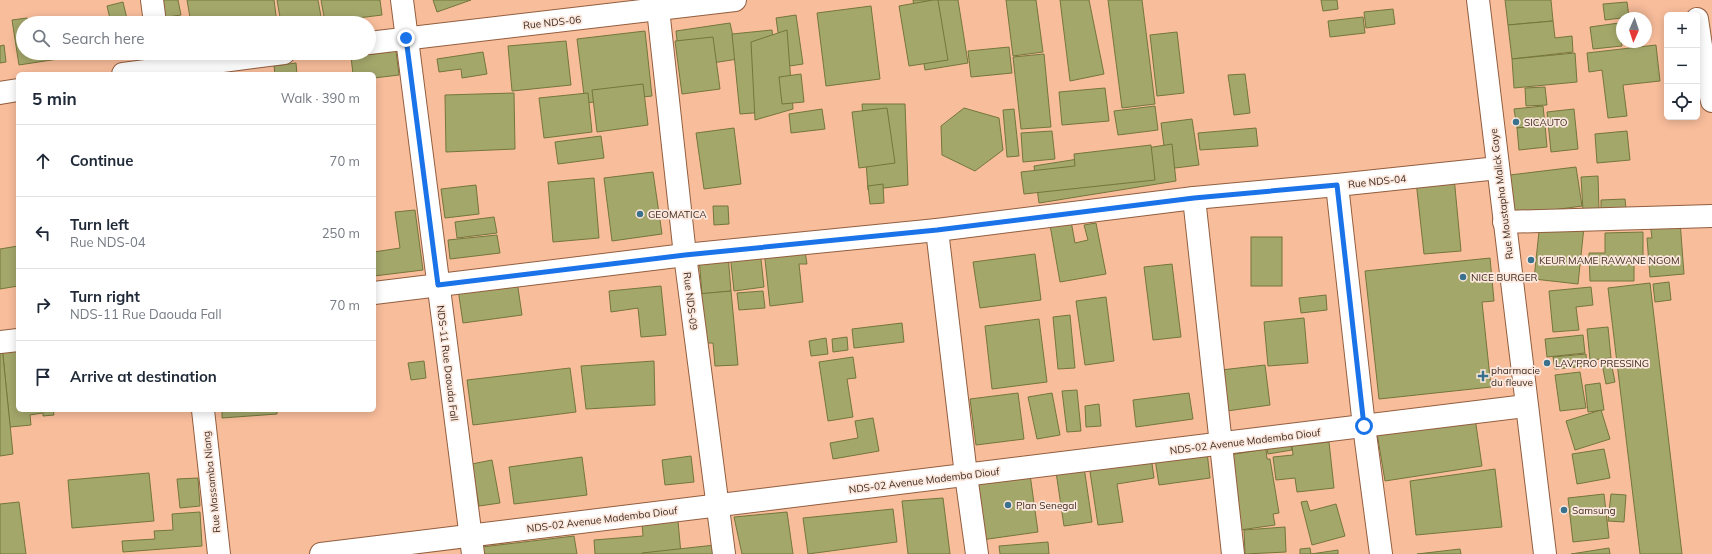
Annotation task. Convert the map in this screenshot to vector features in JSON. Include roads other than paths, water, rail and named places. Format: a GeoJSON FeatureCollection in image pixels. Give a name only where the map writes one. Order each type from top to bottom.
{"type":"FeatureCollection","features":[{"type":"Feature","properties":{"kind":"street"},"geometry":{"type":"LineString","coordinates":[[152,0],[154,16]]}},
{"type":"Feature","properties":{"kind":"street","name":"NDS-11 Rue Daouda Fall"},"geometry":{"type":"LineString","coordinates":[[402,0],[472,545]]}},
{"type":"Feature","properties":{"kind":"street","name":"Rue NDS-06"},"geometry":{"type":"LineString","coordinates":[[376,42],[658,5],[736,0]]}},
{"type":"Feature","properties":{"kind":"street","name":"Rue Moustapha Malick Gaye"},"geometry":{"type":"LineString","coordinates":[[1478,0],[1545,554]]}},
{"type":"Feature","properties":{"kind":"street"},"geometry":{"type":"LineString","coordinates":[[1694,0],[1696,12]]}},
{"type":"Feature","properties":{"kind":"street","name":"Rue NDS-09"},"geometry":{"type":"LineString","coordinates":[[658,5],[685,255],[724,554]]}},
{"type":"Feature","properties":{"kind":"street"},"geometry":{"type":"LineString","coordinates":[[1700,32],[1708,66],[1712,101]]}},
{"type":"Feature","properties":{"kind":"street"},"geometry":{"type":"LineString","coordinates":[[132,72],[162,65],[213,60]]}},
{"type":"Feature","properties":{"kind":"street"},"geometry":{"type":"LineString","coordinates":[[0,93],[16,90]]}},
{"type":"Feature","properties":{"kind":"street","name":"Rue NDS-04"},"geometry":{"type":"LineString","coordinates":[[376,293],[685,255],[937,230],[1194,198],[1498,168]]}},
{"type":"Feature","properties":{"kind":"street"},"geometry":{"type":"LineString","coordinates":[[1337,185],[1364,426],[1381,554]]}},
{"type":"Feature","properties":{"kind":"street"},"geometry":{"type":"LineString","coordinates":[[1194,198],[1233,554]]}},
{"type":"Feature","properties":{"kind":"street"},"geometry":{"type":"LineString","coordinates":[[1504,222],[1712,216]]}},
{"type":"Feature","properties":{"kind":"street"},"geometry":{"type":"LineString","coordinates":[[937,230],[966,475],[977,554]]}},
{"type":"Feature","properties":{"kind":"street"},"geometry":{"type":"LineString","coordinates":[[0,342],[16,340]]}},
{"type":"Feature","properties":{"kind":"street","name":"NDS-02 Avenue Mademba Diouf"},"geometry":{"type":"LineString","coordinates":[[321,554],[472,545],[717,505],[1526,406]]}},
{"type":"Feature","properties":{"kind":"street","name":"Rue Massamba Niang"},"geometry":{"type":"LineString","coordinates":[[203,412],[219,554]]}},
{"type":"Feature","properties":{"kind":"place","name":"SICAUTO"},"geometry":{"type":"Point","coordinates":[1516,122]}},
{"type":"Feature","properties":{"kind":"place","name":"GEOMATICA"},"geometry":{"type":"Point","coordinates":[640,214]}},
{"type":"Feature","properties":{"kind":"place","name":"KEUR MAME RAWANE NGOM"},"geometry":{"type":"Point","coordinates":[1531,260]}},
{"type":"Feature","properties":{"kind":"place","name":"NICE BURGER"},"geometry":{"type":"Point","coordinates":[1463,277]}},
{"type":"Feature","properties":{"kind":"place","name":"LAV'PRO PRESSING"},"geometry":{"type":"Point","coordinates":[1547,363]}},
{"type":"Feature","properties":{"kind":"place","name":"pharmacie du fleuve"},"geometry":{"type":"Point","coordinates":[1483,376]}},
{"type":"Feature","properties":{"kind":"place","name":"Plan Senegal"},"geometry":{"type":"Point","coordinates":[1008,505]}},
{"type":"Feature","properties":{"kind":"place","name":"Samsung"},"geometry":{"type":"Point","coordinates":[1564,510]}}]}
